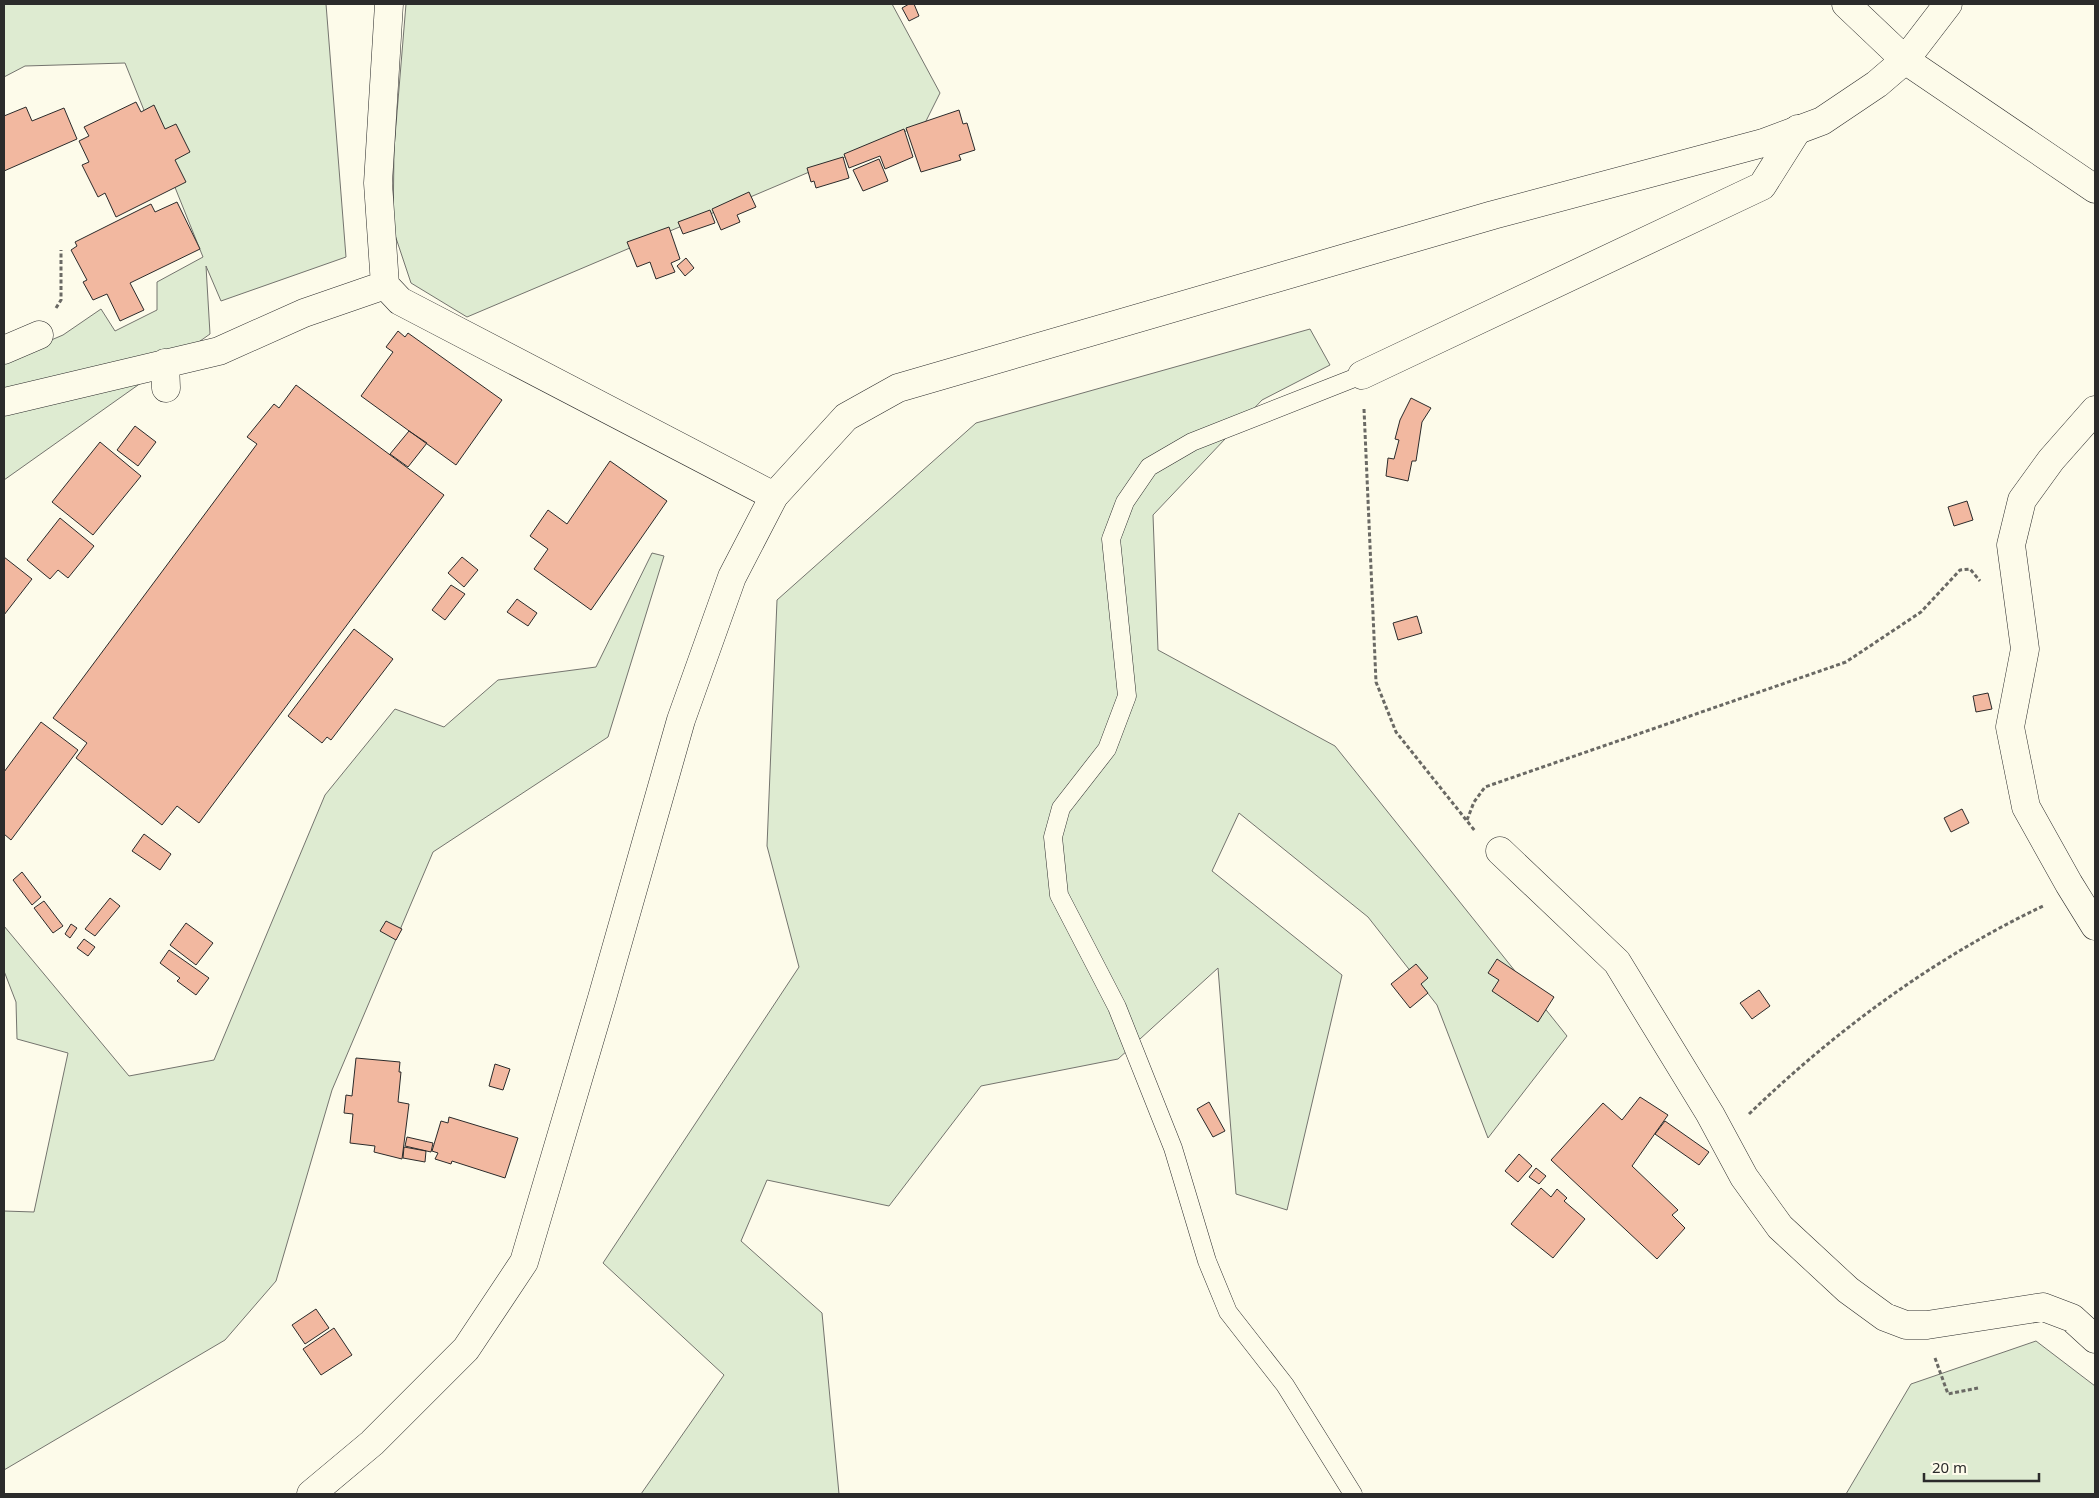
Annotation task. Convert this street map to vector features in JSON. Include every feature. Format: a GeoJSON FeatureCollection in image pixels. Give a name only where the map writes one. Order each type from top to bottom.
{"type":"FeatureCollection","features":[{"type":"Feature","properties":{"kind":"street"},"geometry":{"type":"LineString","coordinates":[[1846,4],[1905,60],[2095,188]]}},
{"type":"Feature","properties":{"kind":"street"},"geometry":{"type":"LineString","coordinates":[[311,1494],[372,1443],[466,1349],[524,1262],[681,720],[732,578],[774,496],[846,417],[898,388],[1493,215],[1763,143],[1822,120],[1877,84],[1905,60],[1948,4]]}},
{"type":"Feature","properties":{"kind":"street"},"geometry":{"type":"LineString","coordinates":[[385,6],[378,183],[385,285],[400,301],[774,496]]}},
{"type":"Feature","properties":{"kind":"street"},"geometry":{"type":"LineString","coordinates":[[1362,375],[1762,186],[1798,129]]}},
{"type":"Feature","properties":{"kind":"street"},"geometry":{"type":"LineString","coordinates":[[4,402],[166,375],[304,313],[385,285]]}},
{"type":"Feature","properties":{"kind":"street"},"geometry":{"type":"LineString","coordinates":[[4,350],[39,335]]}},
{"type":"Feature","properties":{"kind":"street"},"geometry":{"type":"LineString","coordinates":[[2095,410],[2051,460],[2022,500],[2012,546],[2025,649],[2010,727],[2026,806],[2073,891],[2095,926]]}},
{"type":"Feature","properties":{"kind":"street"},"geometry":{"type":"LineString","coordinates":[[1500,851],[1524,883],[1617,962],[1724,1139],[1744,1177],[1780,1228],[1848,1290],[1885,1317],[1906,1325],[2043,1307],[2072,1318],[2095,1338]]}},
{"type":"Feature","properties":{"kind":"lane"},"geometry":{"type":"LineString","coordinates":[[1353,1494],[1285,1385],[1228,1312],[1207,1261],[1173,1148],[1117,1007],[1059,895],[1053,837],[1061,808],[1107,749],[1127,696],[1111,539],[1125,502],[1149,467],[1192,442],[1362,375]]}},
{"type":"Feature","properties":{"kind":"path"},"geometry":{"type":"LineString","coordinates":[[1362,375],[1376,682],[1396,732],[1487,846],[1500,851]]}},
{"type":"Feature","properties":{"kind":"path"},"geometry":{"type":"LineString","coordinates":[[1467,820],[1474,802],[1485,787],[1846,662],[1921,612],[1960,570],[1970,569],[1977,575],[1981,583]]}},
{"type":"Feature","properties":{"kind":"path"},"geometry":{"type":"LineString","coordinates":[[1724,1139],[1764,1100],[1836,1038],[1919,975],[1994,929],[2073,891]]}},
{"type":"Feature","properties":{"kind":"path"},"geometry":{"type":"LineString","coordinates":[[1914,1325],[1915,1356],[1935,1358],[1948,1394],[1978,1388]]}},
{"type":"Feature","properties":{"kind":"green space"},"geometry":{"type":"Polygon","coordinates":[[[4,4],[326,4],[346,257],[221,301],[206,266],[210,334],[4,480],[4,360],[63,335],[101,309],[115,331],[157,310],[157,282],[203,257],[125,63],[25,66],[4,77],[4,4]]]}},
{"type":"Feature","properties":{"kind":"green space"},"geometry":{"type":"Polygon","coordinates":[[[406,4],[892,4],[940,93],[925,123],[467,317],[411,283],[393,229],[394,149],[406,4]]]}},
{"type":"Feature","properties":{"kind":"green space"},"geometry":{"type":"Polygon","coordinates":[[[1310,329],[1330,365],[1262,400],[1153,515],[1158,650],[1335,746],[1567,1036],[1488,1138],[1437,1005],[1368,917],[1239,813],[1212,871],[1342,975],[1287,1210],[1236,1194],[1218,968],[1118,1059],[981,1086],[889,1206],[767,1180],[741,1241],[822,1313],[839,1494],[641,1494],[724,1375],[603,1263],[799,967],[767,846],[777,600],[976,423],[1310,329]]]}},
{"type":"Feature","properties":{"kind":"green space"},"geometry":{"type":"Polygon","coordinates":[[[652,553],[664,556],[608,737],[433,852],[332,1090],[276,1281],[225,1340],[4,1470],[4,1211],[34,1212],[68,1053],[17,1039],[16,1002],[4,971],[4,926],[129,1076],[214,1060],[325,795],[395,709],[444,727],[498,680],[596,667],[652,553]]]}},
{"type":"Feature","properties":{"kind":"green space"},"geometry":{"type":"Polygon","coordinates":[[[2036,1341],[2095,1386],[2095,1494],[1846,1494],[1911,1384],[2036,1341]]]}},
{"type":"Feature","properties":{"kind":"building"},"geometry":{"type":"Polygon","coordinates":[[[909,4],[914,4],[919,16],[909,21],[902,8],[909,4]]]}},
{"type":"Feature","properties":{"kind":"building"},"geometry":{"type":"Polygon","coordinates":[[[136,102],[141,112],[154,105],[165,129],[176,124],[190,152],[175,160],[186,182],[116,217],[105,193],[98,197],[82,165],[89,162],[79,141],[89,136],[84,127],[136,102]]]}},
{"type":"Feature","properties":{"kind":"building"},"geometry":{"type":"Polygon","coordinates":[[[26,107],[32,121],[64,108],[77,139],[4,171],[4,116],[26,107]]]}},
{"type":"Feature","properties":{"kind":"building"},"geometry":{"type":"Polygon","coordinates":[[[959,110],[963,124],[967,123],[975,150],[959,155],[961,160],[921,172],[906,128],[959,110]]]}},
{"type":"Feature","properties":{"kind":"building"},"geometry":{"type":"Polygon","coordinates":[[[904,129],[913,157],[885,169],[880,156],[849,168],[844,154],[904,129]]]}},
{"type":"Feature","properties":{"kind":"building"},"geometry":{"type":"Polygon","coordinates":[[[843,157],[849,178],[816,188],[814,181],[811,182],[807,168],[843,157]]]}},
{"type":"Feature","properties":{"kind":"building"},"geometry":{"type":"Polygon","coordinates":[[[879,159],[888,181],[863,191],[853,170],[879,159]]]}},
{"type":"Feature","properties":{"kind":"building"},"geometry":{"type":"Polygon","coordinates":[[[749,192],[756,207],[737,215],[740,222],[721,230],[712,209],[749,192]]]}},
{"type":"Feature","properties":{"kind":"building"},"geometry":{"type":"Polygon","coordinates":[[[177,202],[200,249],[130,283],[144,310],[120,321],[107,294],[93,300],[83,282],[87,280],[71,250],[77,246],[75,242],[151,204],[155,212],[177,202]]]}},
{"type":"Feature","properties":{"kind":"building"},"geometry":{"type":"Polygon","coordinates":[[[710,210],[715,223],[683,234],[678,222],[710,210]]]}},
{"type":"Feature","properties":{"kind":"building"},"geometry":{"type":"Polygon","coordinates":[[[669,227],[680,259],[671,263],[675,272],[656,279],[650,262],[637,267],[627,242],[669,227]]]}},
{"type":"Feature","properties":{"kind":"building"},"geometry":{"type":"Polygon","coordinates":[[[686,258],[694,268],[685,276],[677,266],[686,258]]]}},
{"type":"Feature","properties":{"kind":"building"},"geometry":{"type":"Polygon","coordinates":[[[398,331],[405,337],[408,333],[502,400],[456,465],[361,396],[393,352],[386,347],[398,331]]]}},
{"type":"Feature","properties":{"kind":"building"},"geometry":{"type":"Polygon","coordinates":[[[296,385],[444,495],[199,823],[177,806],[162,825],[76,758],[87,743],[53,718],[257,444],[247,437],[274,404],[279,408],[296,385]]]}},
{"type":"Feature","properties":{"kind":"building"},"geometry":{"type":"Polygon","coordinates":[[[1411,398],[1431,408],[1422,422],[1416,461],[1412,461],[1408,481],[1386,476],[1388,458],[1394,459],[1399,440],[1395,439],[1400,420],[1411,398]]]}},
{"type":"Feature","properties":{"kind":"building"},"geometry":{"type":"Polygon","coordinates":[[[135,426],[156,442],[138,466],[117,450],[135,426]]]}},
{"type":"Feature","properties":{"kind":"building"},"geometry":{"type":"Polygon","coordinates":[[[409,431],[427,443],[408,467],[390,454],[409,431]]]}},
{"type":"Feature","properties":{"kind":"building"},"geometry":{"type":"Polygon","coordinates":[[[100,442],[141,476],[93,535],[52,502],[100,442]]]}},
{"type":"Feature","properties":{"kind":"building"},"geometry":{"type":"Polygon","coordinates":[[[610,461],[667,501],[591,610],[534,569],[548,549],[530,536],[548,510],[567,524],[610,461]]]}},
{"type":"Feature","properties":{"kind":"building"},"geometry":{"type":"Polygon","coordinates":[[[1967,501],[1973,520],[1954,526],[1948,507],[1967,501]]]}},
{"type":"Feature","properties":{"kind":"building"},"geometry":{"type":"Polygon","coordinates":[[[60,518],[94,546],[68,578],[58,570],[50,579],[27,560],[60,518]]]}},
{"type":"Feature","properties":{"kind":"building"},"geometry":{"type":"Polygon","coordinates":[[[4,557],[32,579],[4,615],[4,557]]]}},
{"type":"Feature","properties":{"kind":"building"},"geometry":{"type":"Polygon","coordinates":[[[462,557],[478,570],[464,587],[448,573],[462,557]]]}},
{"type":"Feature","properties":{"kind":"building"},"geometry":{"type":"Polygon","coordinates":[[[451,585],[465,594],[445,620],[432,610],[451,585]]]}},
{"type":"Feature","properties":{"kind":"building"},"geometry":{"type":"Polygon","coordinates":[[[517,599],[537,613],[528,626],[507,612],[517,599]]]}},
{"type":"Feature","properties":{"kind":"building"},"geometry":{"type":"Polygon","coordinates":[[[1417,616],[1422,633],[1398,640],[1393,623],[1417,616]]]}},
{"type":"Feature","properties":{"kind":"building"},"geometry":{"type":"Polygon","coordinates":[[[354,629],[393,659],[331,740],[327,737],[322,743],[288,716],[354,629]]]}},
{"type":"Feature","properties":{"kind":"building"},"geometry":{"type":"Polygon","coordinates":[[[1988,693],[1992,709],[1976,712],[1973,696],[1988,693]]]}},
{"type":"Feature","properties":{"kind":"building"},"geometry":{"type":"Polygon","coordinates":[[[41,722],[78,750],[11,840],[4,834],[4,772],[41,722]]]}},
{"type":"Feature","properties":{"kind":"building"},"geometry":{"type":"Polygon","coordinates":[[[1962,809],[1969,823],[1951,832],[1944,818],[1962,809]]]}},
{"type":"Feature","properties":{"kind":"building"},"geometry":{"type":"Polygon","coordinates":[[[144,834],[171,854],[160,870],[132,851],[144,834]]]}},
{"type":"Feature","properties":{"kind":"building"},"geometry":{"type":"Polygon","coordinates":[[[22,872],[41,897],[32,905],[13,880],[22,872]]]}},
{"type":"Feature","properties":{"kind":"building"},"geometry":{"type":"Polygon","coordinates":[[[110,898],[120,906],[95,936],[85,929],[110,898]]]}},
{"type":"Feature","properties":{"kind":"building"},"geometry":{"type":"Polygon","coordinates":[[[44,901],[63,926],[53,933],[34,908],[44,901]]]}},
{"type":"Feature","properties":{"kind":"building"},"geometry":{"type":"Polygon","coordinates":[[[386,921],[402,929],[396,940],[380,931],[386,921]]]}},
{"type":"Feature","properties":{"kind":"building"},"geometry":{"type":"Polygon","coordinates":[[[186,923],[213,943],[196,965],[170,945],[186,923]]]}},
{"type":"Feature","properties":{"kind":"building"},"geometry":{"type":"Polygon","coordinates":[[[71,924],[77,928],[70,938],[65,934],[71,924]]]}},
{"type":"Feature","properties":{"kind":"building"},"geometry":{"type":"Polygon","coordinates":[[[84,939],[95,947],[88,956],[77,948],[84,939]]]}},
{"type":"Feature","properties":{"kind":"building"},"geometry":{"type":"Polygon","coordinates":[[[169,950],[209,978],[196,995],[177,981],[180,978],[160,963],[169,950]]]}},
{"type":"Feature","properties":{"kind":"building"},"geometry":{"type":"Polygon","coordinates":[[[1497,959],[1554,997],[1538,1022],[1492,991],[1499,980],[1488,973],[1497,959]]]}},
{"type":"Feature","properties":{"kind":"building"},"geometry":{"type":"Polygon","coordinates":[[[1416,964],[1428,978],[1421,984],[1428,993],[1410,1008],[1391,984],[1416,964]]]}},
{"type":"Feature","properties":{"kind":"building"},"geometry":{"type":"Polygon","coordinates":[[[1759,990],[1770,1006],[1752,1019],[1740,1003],[1759,990]]]}},
{"type":"Feature","properties":{"kind":"building"},"geometry":{"type":"Polygon","coordinates":[[[356,1058],[400,1062],[398,1102],[409,1104],[402,1159],[374,1152],[375,1146],[350,1143],[353,1114],[344,1113],[346,1095],[352,1096],[356,1058]]]}},
{"type":"Feature","properties":{"kind":"building"},"geometry":{"type":"Polygon","coordinates":[[[495,1064],[510,1069],[503,1090],[489,1086],[495,1064]]]}},
{"type":"Feature","properties":{"kind":"building"},"geometry":{"type":"Polygon","coordinates":[[[1640,1097],[1668,1115],[1632,1166],[1678,1210],[1672,1215],[1685,1228],[1657,1259],[1551,1160],[1603,1103],[1622,1120],[1640,1097]]]}},
{"type":"Feature","properties":{"kind":"building"},"geometry":{"type":"Polygon","coordinates":[[[1209,1102],[1225,1131],[1213,1137],[1197,1109],[1209,1102]]]}},
{"type":"Feature","properties":{"kind":"building"},"geometry":{"type":"Polygon","coordinates":[[[449,1117],[518,1138],[505,1178],[452,1161],[451,1164],[435,1159],[438,1153],[432,1151],[441,1121],[448,1123],[449,1117]]]}},
{"type":"Feature","properties":{"kind":"building"},"geometry":{"type":"Polygon","coordinates":[[[1665,1121],[1709,1152],[1699,1165],[1655,1134],[1665,1121]]]}},
{"type":"Feature","properties":{"kind":"building"},"geometry":{"type":"Polygon","coordinates":[[[407,1137],[433,1143],[431,1152],[405,1146],[407,1137]]]}},
{"type":"Feature","properties":{"kind":"building"},"geometry":{"type":"Polygon","coordinates":[[[404,1147],[426,1151],[425,1162],[403,1158],[404,1147]]]}},
{"type":"Feature","properties":{"kind":"building"},"geometry":{"type":"Polygon","coordinates":[[[1519,1154],[1532,1166],[1518,1182],[1505,1171],[1519,1154]]]}},
{"type":"Feature","properties":{"kind":"building"},"geometry":{"type":"Polygon","coordinates":[[[1536,1168],[1546,1176],[1539,1184],[1529,1177],[1536,1168]]]}},
{"type":"Feature","properties":{"kind":"building"},"geometry":{"type":"Polygon","coordinates":[[[1541,1188],[1551,1197],[1557,1189],[1567,1198],[1564,1201],[1585,1219],[1553,1258],[1511,1224],[1541,1188]]]}},
{"type":"Feature","properties":{"kind":"building"},"geometry":{"type":"Polygon","coordinates":[[[316,1309],[329,1328],[305,1344],[292,1325],[316,1309]]]}},
{"type":"Feature","properties":{"kind":"building"},"geometry":{"type":"Polygon","coordinates":[[[334,1328],[352,1355],[321,1375],[303,1349],[334,1328]]]}}]}
